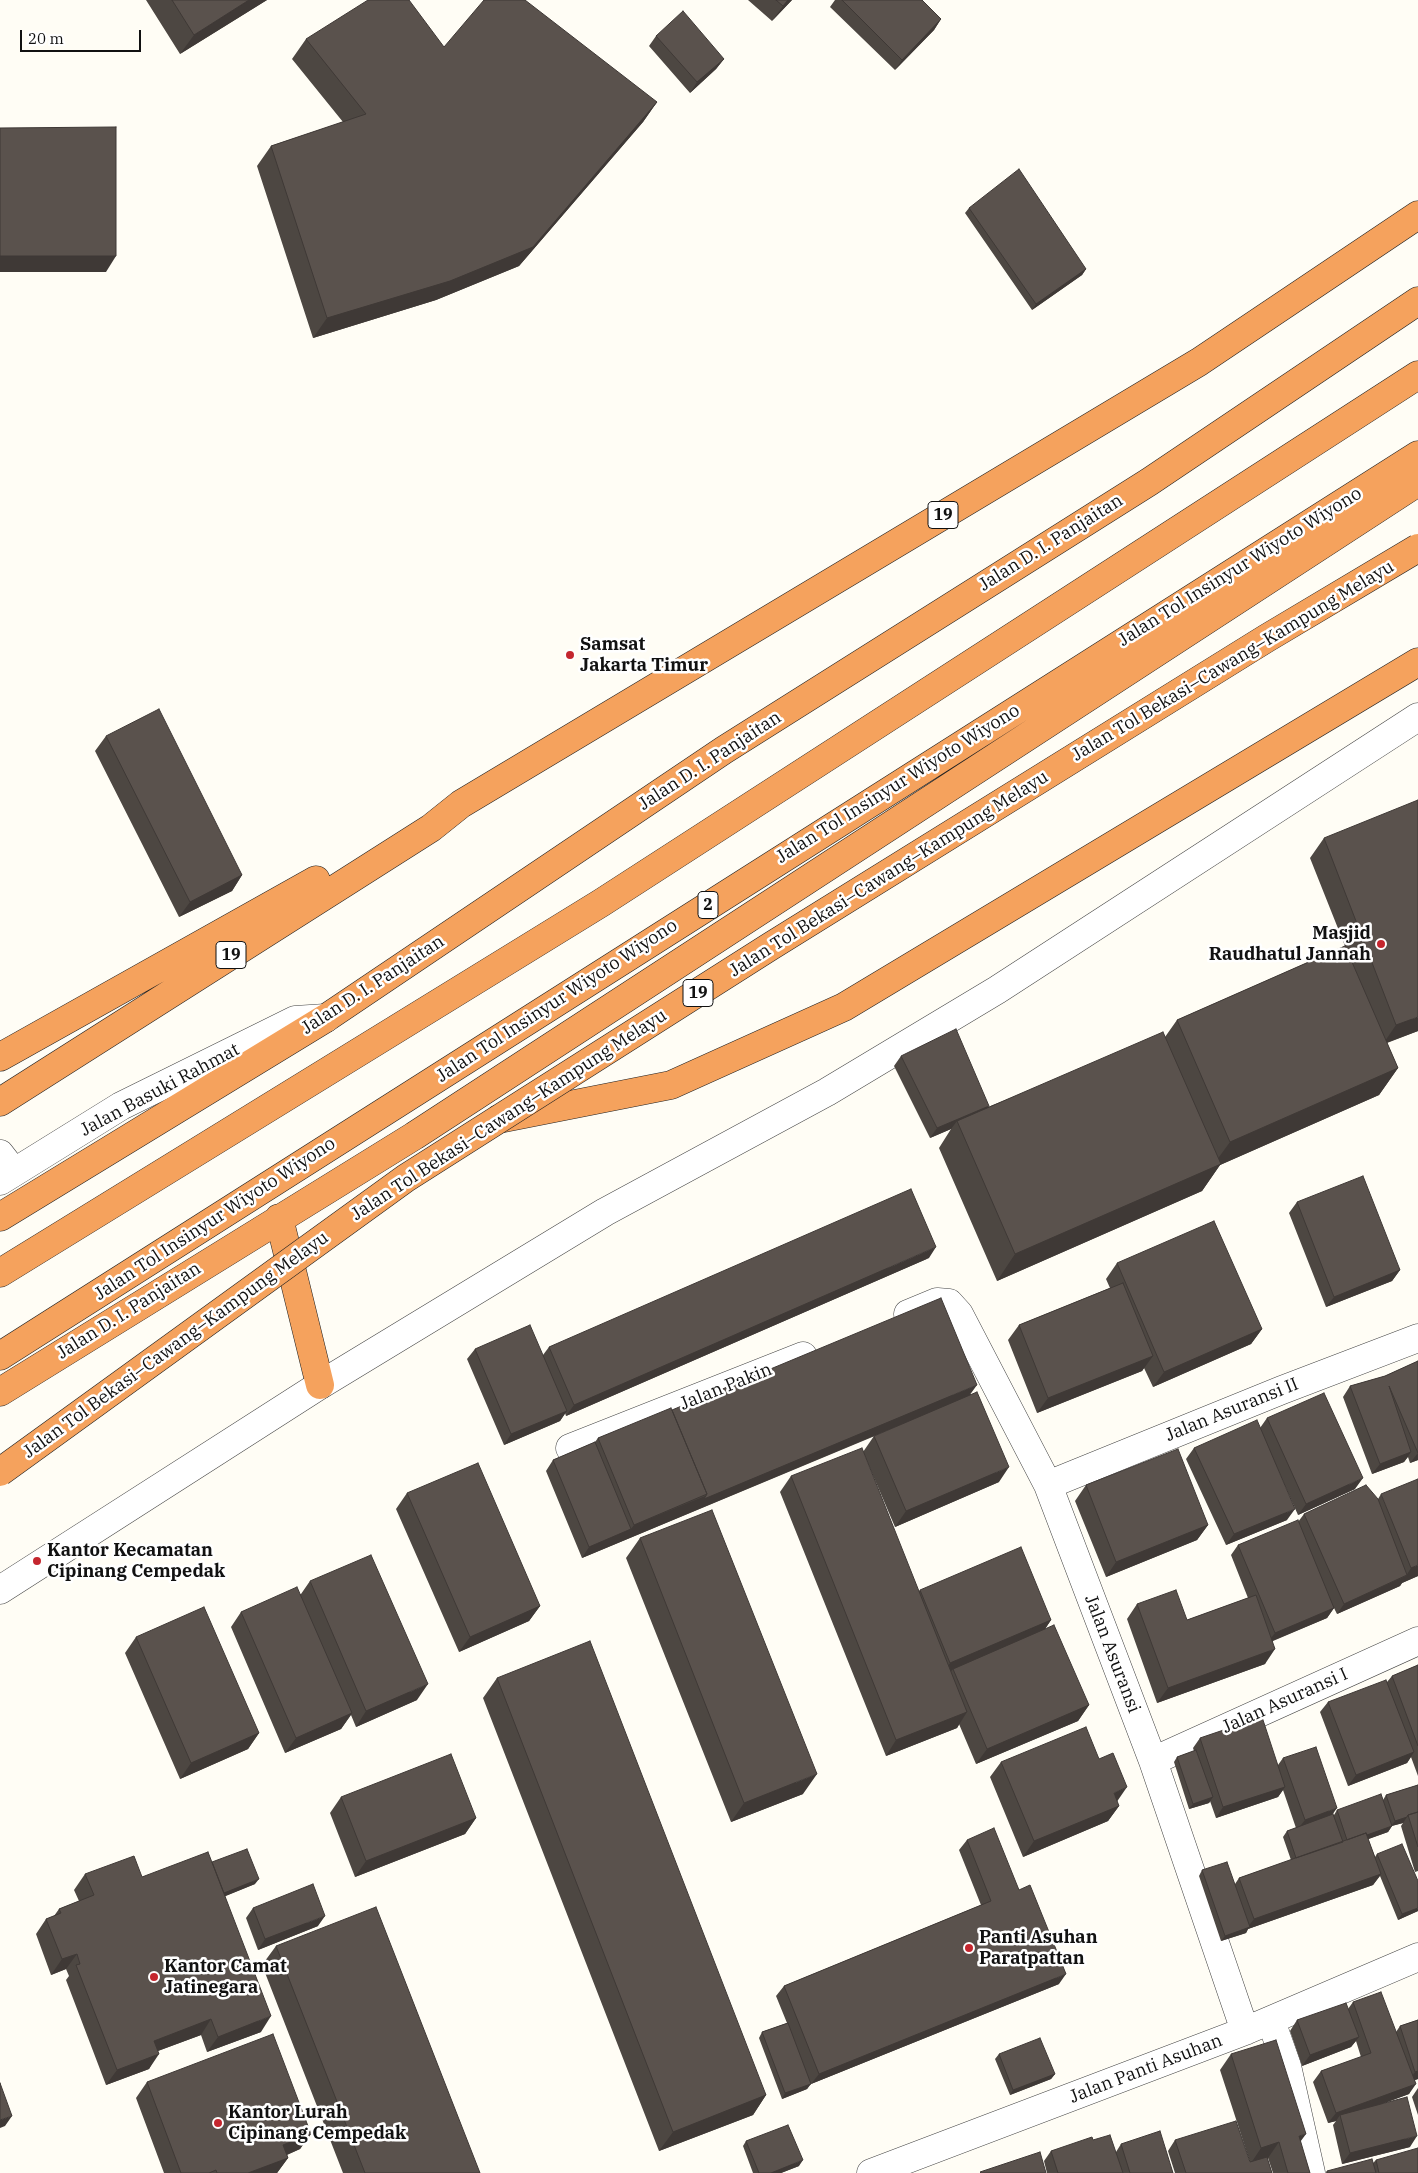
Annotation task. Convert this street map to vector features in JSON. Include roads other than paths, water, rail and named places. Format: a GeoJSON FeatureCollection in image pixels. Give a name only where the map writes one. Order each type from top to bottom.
{"type":"FeatureCollection","features":[{"type":"Feature","properties":{"kind":"highway","name":"19"},"geometry":{"type":"LineString","coordinates":[[0,1102],[430,828],[461,804],[1199,362],[1418,216]]}},
{"type":"Feature","properties":{"kind":"highway","name":"Jalan D. I. Panjaitan"},"geometry":{"type":"LineString","coordinates":[[0,1217],[326,1018],[716,755],[1149,482],[1418,301]]}},
{"type":"Feature","properties":{"kind":"highway"},"geometry":{"type":"LineString","coordinates":[[0,1273],[601,903],[1418,375]]}},
{"type":"Feature","properties":{"kind":"highway","name":"Jalan Tol Insinyur Wiyoto Wiyono"},"geometry":{"type":"LineString","coordinates":[[0,1356],[1418,455]]}},
{"type":"Feature","properties":{"kind":"highway","name":"Jalan D. I. Panjaitan"},"geometry":{"type":"LineString","coordinates":[[4,1388],[414,1136],[1413,487]]}},
{"type":"Feature","properties":{"kind":"highway","name":"Jalan Tol Bekasi–Cawang–Kampung Melayu"},"geometry":{"type":"LineString","coordinates":[[0,1472],[406,1178],[771,946],[1268,638],[1418,548]]}},
{"type":"Feature","properties":{"kind":"highway"},"geometry":{"type":"LineString","coordinates":[[414,1136],[671,1085],[844,1007],[1418,662]]}},
{"type":"Feature","properties":{"kind":"highway"},"geometry":{"type":"LineString","coordinates":[[0,1057],[427,818],[461,804]]}},
{"type":"Feature","properties":{"kind":"highway"},"geometry":{"type":"LineString","coordinates":[[279,1218],[320,1385]]}},
{"type":"Feature","properties":{"kind":"street"},"geometry":{"type":"LineString","coordinates":[[0,1590],[320,1385],[605,1212],[827,1092],[997,990],[1418,717]]}},
{"type":"Feature","properties":{"kind":"street","name":"Jalan Basuki Rahmat"},"geometry":{"type":"LineString","coordinates":[[5,1169],[121,1106],[295,1020],[326,1018]]}},
{"type":"Feature","properties":{"kind":"street","name":"Jalan Asuransi"},"geometry":{"type":"LineString","coordinates":[[884,1324],[937,1302],[949,1303],[959,1314],[1048,1485],[1153,1761],[1245,2031]]}},
{"type":"Feature","properties":{"kind":"street","name":"Jalan Asuransi II"},"geometry":{"type":"LineString","coordinates":[[1048,1485],[1282,1390],[1418,1338]]}},
{"type":"Feature","properties":{"kind":"street","name":"Jalan Pakin"},"geometry":{"type":"LineString","coordinates":[[570,1448],[830,1345]]}},
{"type":"Feature","properties":{"kind":"street","name":"Jalan Asuransi I"},"geometry":{"type":"LineString","coordinates":[[1153,1761],[1418,1641]]}},
{"type":"Feature","properties":{"kind":"street","name":"Jalan Panti Asuhan"},"geometry":{"type":"LineString","coordinates":[[871,2173],[1271,2021],[1418,1957]]}},
{"type":"Feature","properties":{"kind":"street"},"geometry":{"type":"LineString","coordinates":[[1271,2021],[1287,2066],[1312,2173]]}},
{"type":"Feature","properties":{"kind":"place","name":"Samsat Jakarta Timur"},"geometry":{"type":"Point","coordinates":[570,655]}},
{"type":"Feature","properties":{"kind":"place","name":"Masjid Raudhatul Jannah"},"geometry":{"type":"Point","coordinates":[1381,944]}},
{"type":"Feature","properties":{"kind":"place","name":"Kantor Kecamatan Cipinang Cempedak"},"geometry":{"type":"Point","coordinates":[37,1561]}},
{"type":"Feature","properties":{"kind":"place","name":"Panti Asuhan Paratpattan"},"geometry":{"type":"Point","coordinates":[969,1948]}},
{"type":"Feature","properties":{"kind":"place","name":"Kantor Camat Jatinegara"},"geometry":{"type":"Point","coordinates":[154,1977]}},
{"type":"Feature","properties":{"kind":"place","name":"Kantor Lurah Cipinang Cempedak"},"geometry":{"type":"Point","coordinates":[218,2123]}}]}
